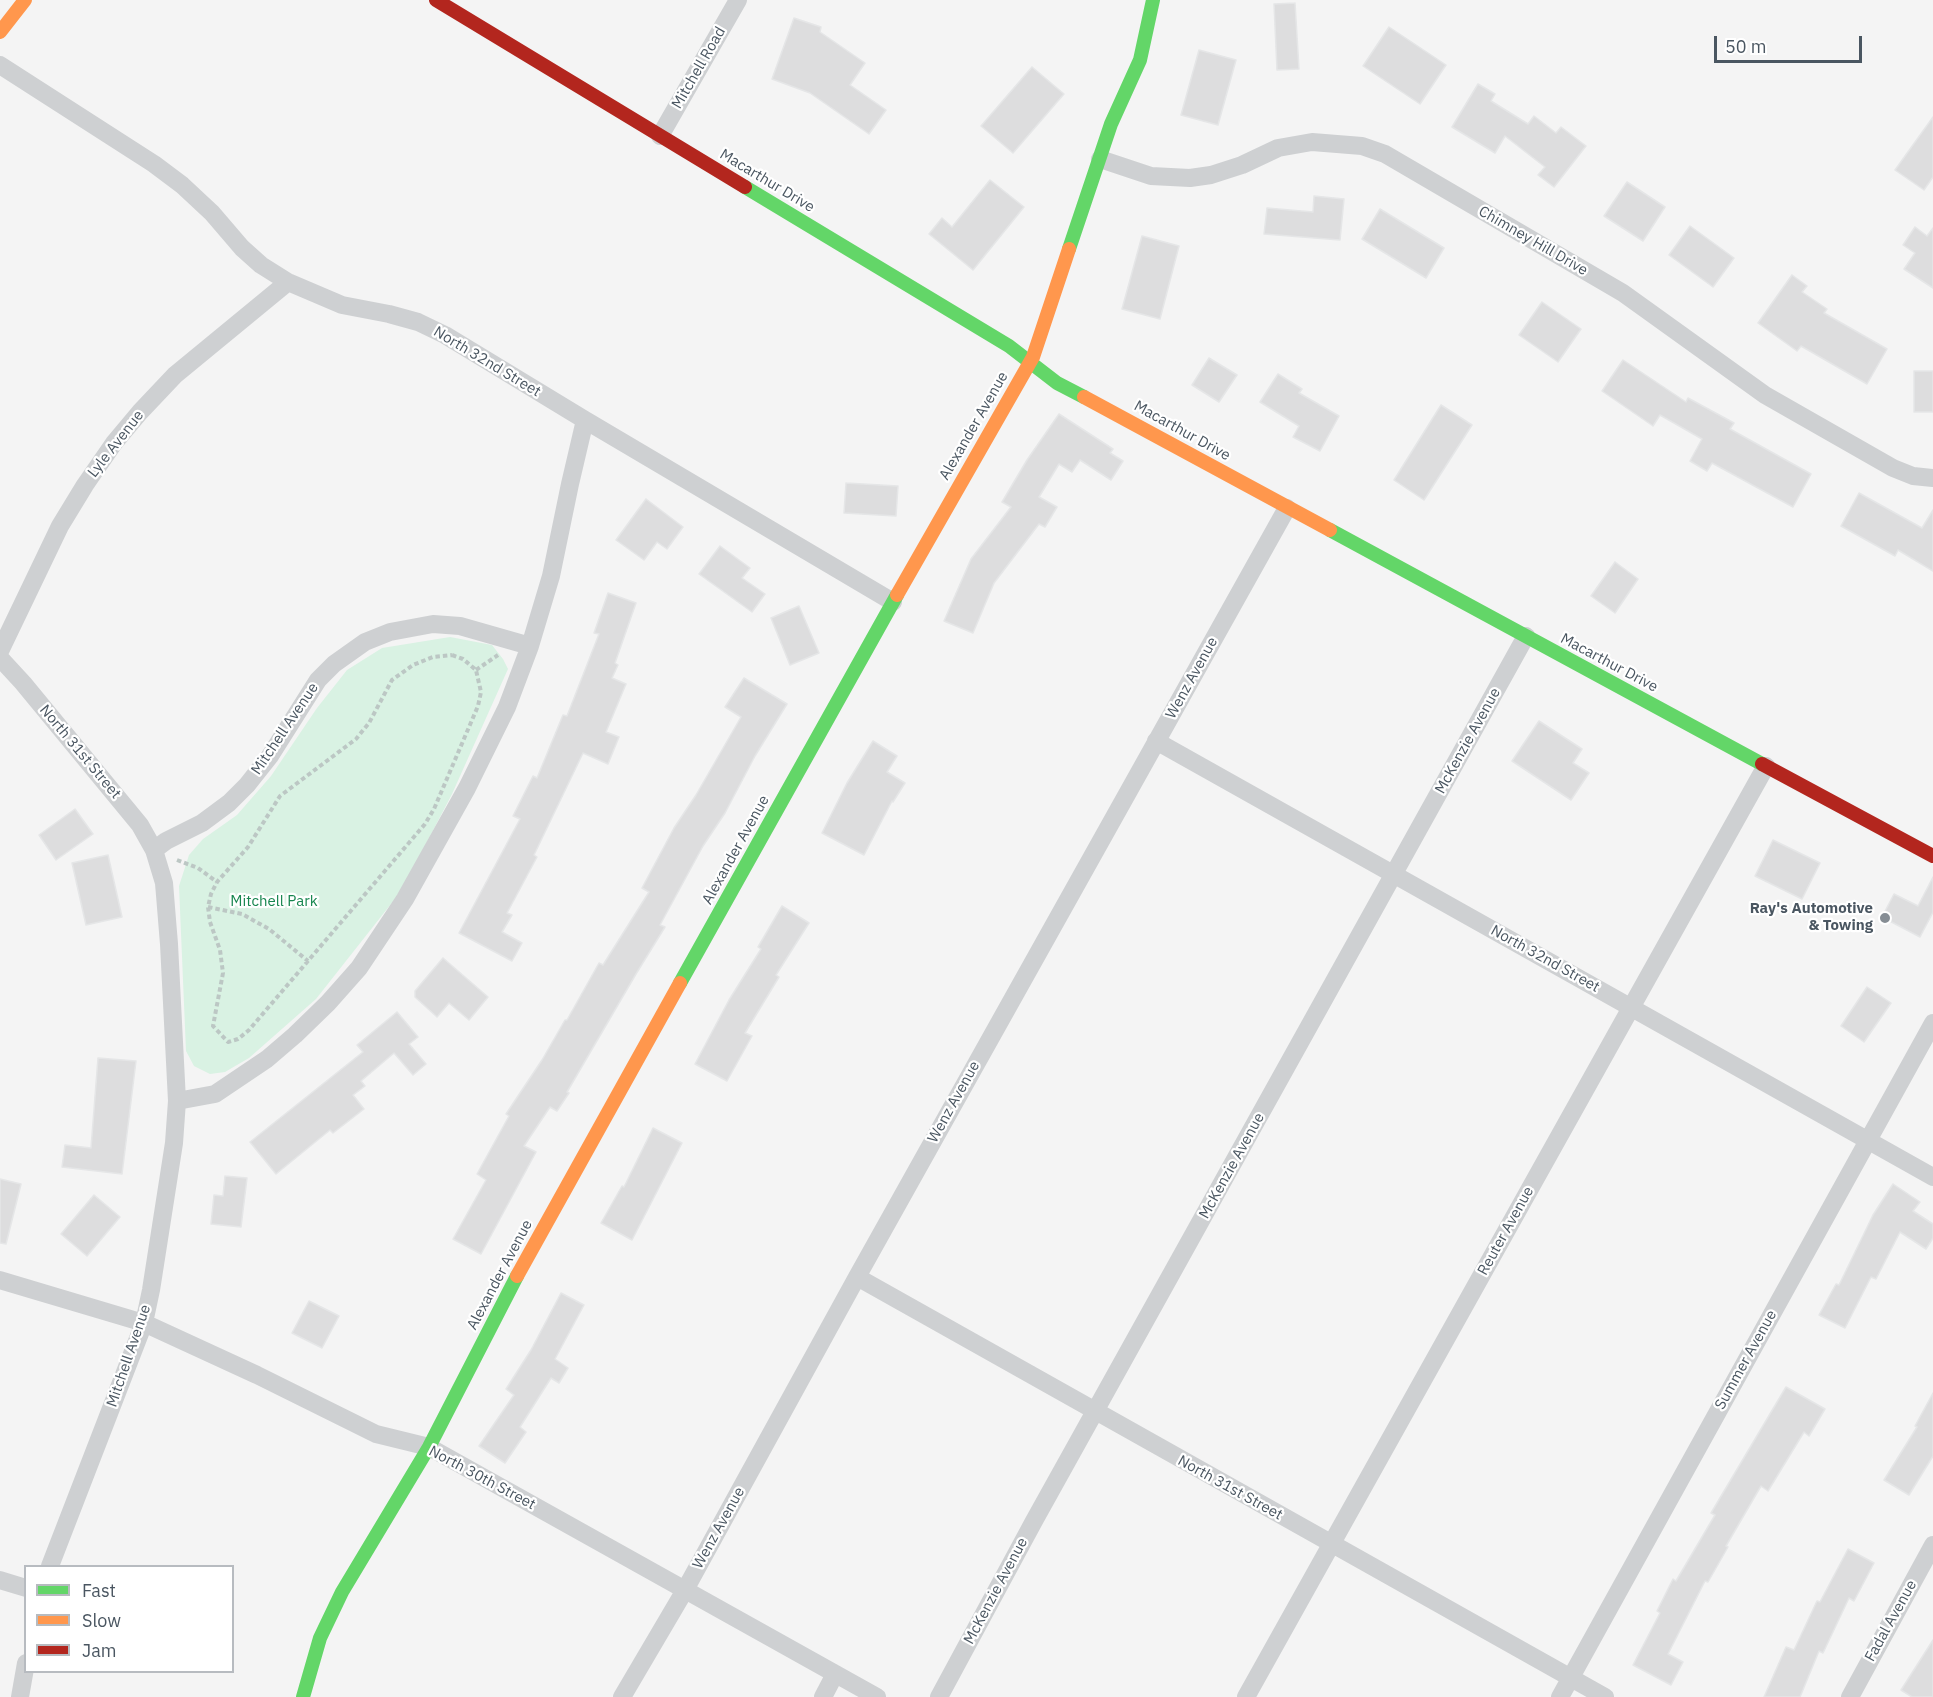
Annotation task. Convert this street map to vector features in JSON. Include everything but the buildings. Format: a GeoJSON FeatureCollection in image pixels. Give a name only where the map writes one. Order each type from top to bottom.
{"type":"FeatureCollection","features":[{"type":"Feature","properties":{"kind":"street"},"geometry":{"type":"LineString","coordinates":[[0,32],[25,0]]}},
{"type":"Feature","properties":{"kind":"street","name":"Macarthur Drive"},"geometry":{"type":"LineString","coordinates":[[436,0],[1009,346],[1057,382],[1933,856]]}},
{"type":"Feature","properties":{"kind":"street","name":"Mitchell Road"},"geometry":{"type":"LineString","coordinates":[[660,136],[738,0]]}},
{"type":"Feature","properties":{"kind":"street","name":"Alexander Avenue"},"geometry":{"type":"LineString","coordinates":[[303,1697],[320,1638],[342,1592],[429,1447],[525,1261],[893,602],[1030,362],[1111,124],[1140,60],[1153,0]]}},
{"type":"Feature","properties":{"kind":"street","name":"North 32nd Street"},"geometry":{"type":"LineString","coordinates":[[0,65],[154,164],[182,185],[212,213],[242,248],[261,265],[288,282],[342,305],[389,314],[436,330],[893,602]]}},
{"type":"Feature","properties":{"kind":"street","name":"Chimney Hill Drive"},"geometry":{"type":"LineString","coordinates":[[1100,159],[1151,176],[1190,178],[1211,175],[1242,165],[1278,148],[1312,142],[1362,146],[1385,154],[1623,292],[1765,395],[1893,468],[1913,476],[1933,478]]}},
{"type":"Feature","properties":{"kind":"street","name":"Lyle Avenue"},"geometry":{"type":"LineString","coordinates":[[0,651],[60,526],[114,443],[175,375],[288,282]]}},
{"type":"Feature","properties":{"kind":"street"},"geometry":{"type":"LineString","coordinates":[[177,1101],[215,1094],[267,1059],[295,1035],[359,968],[405,899],[467,788],[507,707],[530,646],[551,576],[585,420]]}},
{"type":"Feature","properties":{"kind":"street","name":"Wenz Avenue"},"geometry":{"type":"LineString","coordinates":[[622,1697],[685,1590],[1287,507]]}},
{"type":"Feature","properties":{"kind":"street","name":"Mitchell Avenue"},"geometry":{"type":"LineString","coordinates":[[50,1565],[144,1323],[166,1199],[177,1101],[164,883],[154,850],[166,841],[202,823],[229,803],[270,756],[318,680],[334,664],[365,642],[390,632],[433,624],[460,626],[530,646]]}},
{"type":"Feature","properties":{"kind":"street","name":"McKenzie Avenue"},"geometry":{"type":"LineString","coordinates":[[939,1697],[1526,636]]}},
{"type":"Feature","properties":{"kind":"street","name":"North 31st Street"},"geometry":{"type":"LineString","coordinates":[[0,658],[140,825],[154,850]]}},
{"type":"Feature","properties":{"kind":"street","name":"North 32nd Street"},"geometry":{"type":"LineString","coordinates":[[1156,741],[1933,1177]]}},
{"type":"Feature","properties":{"kind":"street","name":"Reuter Avenue"},"geometry":{"type":"LineString","coordinates":[[1246,1697],[1766,766]]}},
{"type":"Feature","properties":{"kind":"street","name":"Summer Avenue"},"geometry":{"type":"LineString","coordinates":[[1560,1697],[1933,1023]]}},
{"type":"Feature","properties":{"kind":"street","name":"North 31st Street"},"geometry":{"type":"LineString","coordinates":[[857,1277],[1605,1697]]}},
{"type":"Feature","properties":{"kind":"street","name":"North 30th Street"},"geometry":{"type":"LineString","coordinates":[[0,1280],[144,1323],[257,1375],[375,1434],[429,1447],[877,1697]]}},
{"type":"Feature","properties":{"kind":"street","name":"Fadal Avenue"},"geometry":{"type":"LineString","coordinates":[[1850,1697],[1933,1545]]}},
{"type":"Feature","properties":{"kind":"street"},"geometry":{"type":"LineString","coordinates":[[0,1580],[24,1587]]}},
{"type":"Feature","properties":{"kind":"street"},"geometry":{"type":"LineString","coordinates":[[20,1697],[24,1673]]}},
{"type":"Feature","properties":{"kind":"street"},"geometry":{"type":"LineString","coordinates":[[823,1697],[835,1674]]}},
{"type":"Feature","properties":{"kind":"path"},"geometry":{"type":"LineString","coordinates":[[452,655],[463,659],[476,670],[481,692],[478,706],[434,809],[425,824],[249,1030],[238,1039],[228,1042],[213,1026],[223,973],[220,950],[210,922],[208,907],[217,882],[248,847],[280,796],[356,739],[369,723],[392,680],[412,665],[433,657],[452,655]]}},
{"type":"Feature","properties":{"kind":"path"},"geometry":{"type":"LineString","coordinates":[[154,850],[198,868],[217,882]]}},
{"type":"Feature","properties":{"kind":"path"},"geometry":{"type":"LineString","coordinates":[[208,907],[242,914],[269,929],[308,961]]}},
{"type":"Feature","properties":{"kind":"green space","name":"Mitchell Park"},"geometry":{"type":"Polygon","coordinates":[[[450,637],[492,645],[508,669],[452,794],[402,890],[316,999],[249,1058],[225,1072],[210,1074],[194,1066],[186,1051],[179,886],[189,855],[203,839],[237,815],[271,776],[317,708],[347,670],[382,648],[450,637]]]}},
{"type":"Feature","properties":{"kind":"traffic: fast"},"geometry":{"type":"LineString","coordinates":[[1069,249],[1111,124],[1140,60],[1153,0]]}},
{"type":"Feature","properties":{"kind":"traffic: fast"},"geometry":{"type":"LineString","coordinates":[[745,187],[1009,346],[1057,383],[1084,397]]}},
{"type":"Feature","properties":{"kind":"traffic: fast"},"geometry":{"type":"LineString","coordinates":[[1330,530],[1762,764]]}},
{"type":"Feature","properties":{"kind":"traffic: fast"},"geometry":{"type":"LineString","coordinates":[[680,983],[897,595]]}},
{"type":"Feature","properties":{"kind":"traffic: fast"},"geometry":{"type":"LineString","coordinates":[[303,1697],[320,1638],[342,1592],[429,1447],[517,1276]]}},
{"type":"Feature","properties":{"kind":"traffic: slow"},"geometry":{"type":"LineString","coordinates":[[0,32],[25,0]]}},
{"type":"Feature","properties":{"kind":"traffic: slow"},"geometry":{"type":"LineString","coordinates":[[897,595],[1033,357],[1069,249]]}},
{"type":"Feature","properties":{"kind":"traffic: slow"},"geometry":{"type":"LineString","coordinates":[[1084,397],[1330,530]]}},
{"type":"Feature","properties":{"kind":"traffic: slow"},"geometry":{"type":"LineString","coordinates":[[517,1276],[680,983]]}},
{"type":"Feature","properties":{"kind":"traffic: jam"},"geometry":{"type":"LineString","coordinates":[[436,0],[745,187]]}},
{"type":"Feature","properties":{"kind":"traffic: jam"},"geometry":{"type":"LineString","coordinates":[[1762,764],[1933,856]]}},
{"type":"Feature","properties":{"kind":"place","name":"Ray's Automotive & Towing"},"geometry":{"type":"Point","coordinates":[1885,918]}}]}
